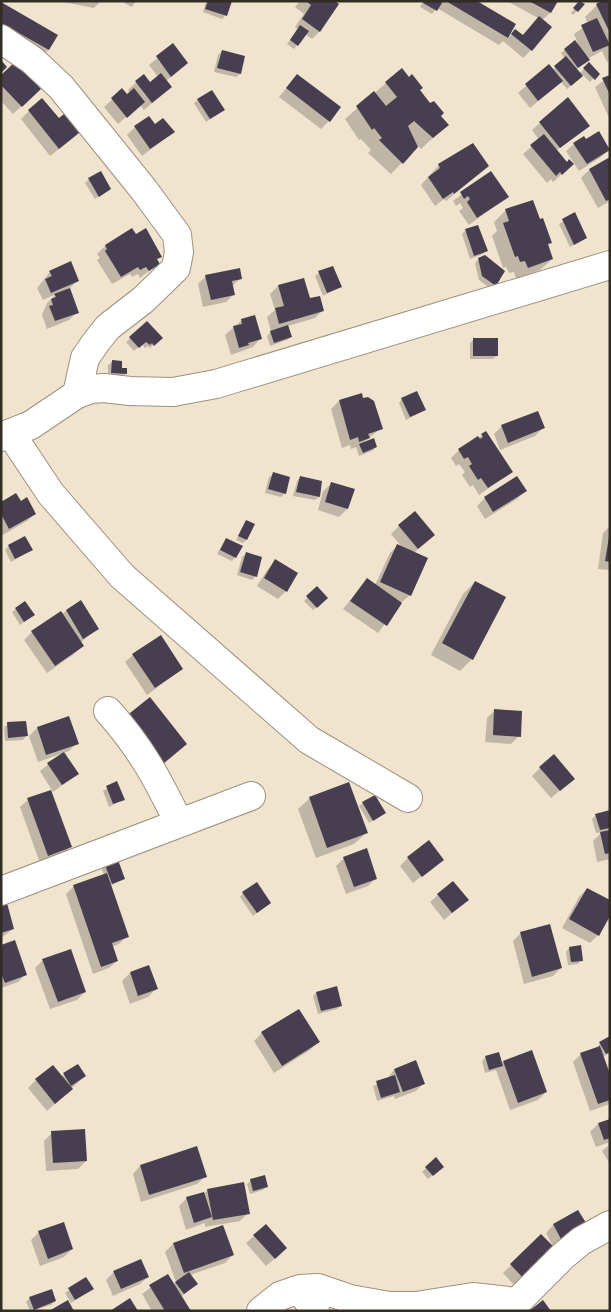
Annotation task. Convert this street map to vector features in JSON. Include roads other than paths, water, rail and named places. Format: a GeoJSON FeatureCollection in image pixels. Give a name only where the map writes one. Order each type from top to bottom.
{"type":"FeatureCollection","features":[{"type":"Feature","properties":{"kind":"street"},"geometry":{"type":"LineString","coordinates":[[1,39],[32,60],[61,86],[144,190],[177,235],[179,252],[176,268],[143,300],[108,327],[96,342],[85,358],[77,394]]}},
{"type":"Feature","properties":{"kind":"street"},"geometry":{"type":"LineString","coordinates":[[408,798],[309,740],[122,576],[51,494],[6,436],[31,424],[77,394],[104,388],[130,392],[173,392],[216,384],[610,265]]}},
{"type":"Feature","properties":{"kind":"street"},"geometry":{"type":"LineString","coordinates":[[108,711],[130,735],[150,764],[179,823]]}},
{"type":"Feature","properties":{"kind":"street"},"geometry":{"type":"LineString","coordinates":[[1,891],[251,796]]}},
{"type":"Feature","properties":{"kind":"street"},"geometry":{"type":"LineString","coordinates":[[261,1311],[280,1296],[307,1300],[318,1288],[350,1299],[389,1306],[416,1306],[473,1298],[513,1306],[563,1256],[581,1241],[610,1224]]}}]}
